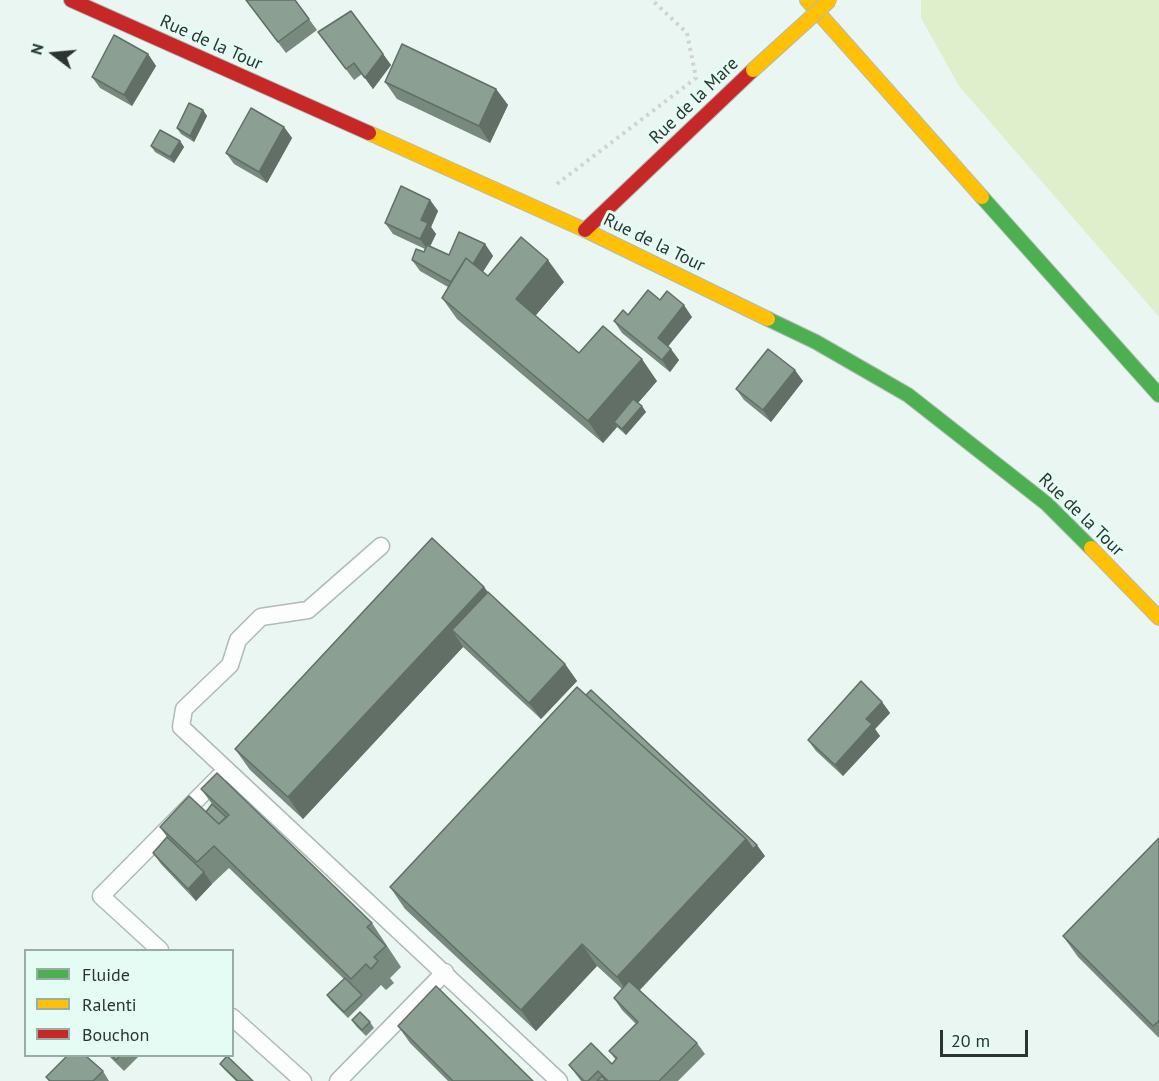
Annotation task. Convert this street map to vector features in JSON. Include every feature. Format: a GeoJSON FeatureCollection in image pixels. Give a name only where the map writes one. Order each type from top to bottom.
{"type":"FeatureCollection","features":[{"type":"Feature","properties":{"kind":"street","name":"Rue de la Tour"},"geometry":{"type":"LineString","coordinates":[[71,0],[585,230],[816,342],[908,395],[1047,504],[1159,618]]}},
{"type":"Feature","properties":{"kind":"street"},"geometry":{"type":"LineString","coordinates":[[807,0],[1159,395]]}},
{"type":"Feature","properties":{"kind":"street","name":"Rue de la Mare"},"geometry":{"type":"LineString","coordinates":[[585,230],[830,0]]}},
{"type":"Feature","properties":{"kind":"lane"},"geometry":{"type":"LineString","coordinates":[[381,546],[308,610],[261,617],[238,640],[230,664],[184,709],[181,727],[559,1081]]}},
{"type":"Feature","properties":{"kind":"lane"},"geometry":{"type":"LineString","coordinates":[[158,949],[101,897],[226,770]]}},
{"type":"Feature","properties":{"kind":"lane"},"geometry":{"type":"LineString","coordinates":[[338,1081],[445,972]]}},
{"type":"Feature","properties":{"kind":"lane"},"geometry":{"type":"LineString","coordinates":[[234,1019],[303,1081]]}},
{"type":"Feature","properties":{"kind":"path"},"geometry":{"type":"LineString","coordinates":[[530,205],[696,78],[687,33],[652,0]]}},
{"type":"Feature","properties":{"kind":"green space"},"geometry":{"type":"Polygon","coordinates":[[[921,0],[1159,0],[1159,317],[959,86],[921,18],[921,0]]]}},
{"type":"Feature","properties":{"kind":"building"},"geometry":{"type":"Polygon","coordinates":[[[246,0],[295,0],[309,19],[278,42],[246,0]]]}},
{"type":"Feature","properties":{"kind":"building"},"geometry":{"type":"Polygon","coordinates":[[[351,11],[383,54],[365,78],[354,63],[346,69],[318,32],[351,11]]]}},
{"type":"Feature","properties":{"kind":"building"},"geometry":{"type":"Polygon","coordinates":[[[114,35],[148,54],[124,95],[92,77],[114,35]]]}},
{"type":"Feature","properties":{"kind":"building"},"geometry":{"type":"Polygon","coordinates":[[[402,44],[496,89],[479,126],[385,82],[402,44]]]}},
{"type":"Feature","properties":{"kind":"building"},"geometry":{"type":"Polygon","coordinates":[[[189,103],[203,110],[190,136],[177,128],[189,103]]]}},
{"type":"Feature","properties":{"kind":"building"},"geometry":{"type":"Polygon","coordinates":[[[251,108],[284,127],[259,172],[226,153],[251,108]]]}},
{"type":"Feature","properties":{"kind":"building"},"geometry":{"type":"Polygon","coordinates":[[[160,130],[180,141],[170,157],[151,146],[160,130]]]}},
{"type":"Feature","properties":{"kind":"building"},"geometry":{"type":"Polygon","coordinates":[[[401,186],[430,200],[421,220],[428,223],[420,239],[385,223],[401,186]]]}},
{"type":"Feature","properties":{"kind":"building"},"geometry":{"type":"Polygon","coordinates":[[[459,232],[485,244],[473,264],[466,258],[451,282],[412,260],[416,249],[424,252],[427,245],[449,255],[459,232]]]}},
{"type":"Feature","properties":{"kind":"building"},"geometry":{"type":"Polygon","coordinates":[[[521,237],[548,260],[516,299],[579,353],[603,326],[642,359],[588,421],[442,298],[466,258],[488,276],[521,237]]]}},
{"type":"Feature","properties":{"kind":"building"},"geometry":{"type":"Polygon","coordinates":[[[648,290],[660,300],[667,291],[684,305],[658,338],[671,349],[662,360],[614,321],[623,310],[628,315],[648,290]]]}},
{"type":"Feature","properties":{"kind":"building"},"geometry":{"type":"Polygon","coordinates":[[[768,349],[795,370],[763,410],[736,389],[768,349]]]}},
{"type":"Feature","properties":{"kind":"building"},"geometry":{"type":"Polygon","coordinates":[[[633,399],[642,406],[622,429],[614,422],[633,399]]]}},
{"type":"Feature","properties":{"kind":"building"},"geometry":{"type":"Polygon","coordinates":[[[432,538],[484,587],[288,797],[235,749],[432,538]]]}},
{"type":"Feature","properties":{"kind":"building"},"geometry":{"type":"Polygon","coordinates":[[[488,592],[565,664],[529,703],[452,630],[488,592]]]}},
{"type":"Feature","properties":{"kind":"building"},"geometry":{"type":"Polygon","coordinates":[[[861,681],[882,702],[866,719],[872,724],[835,765],[808,740],[861,681]]]}},
{"type":"Feature","properties":{"kind":"building"},"geometry":{"type":"Polygon","coordinates":[[[577,687],[746,839],[617,977],[582,944],[521,1010],[390,887],[577,687]]]}},
{"type":"Feature","properties":{"kind":"building"},"geometry":{"type":"Polygon","coordinates":[[[591,690],[757,845],[753,849],[746,839],[586,695],[591,690]]]}},
{"type":"Feature","properties":{"kind":"building"},"geometry":{"type":"Polygon","coordinates":[[[217,773],[372,923],[367,927],[386,946],[374,957],[378,961],[371,969],[366,964],[351,979],[214,846],[197,862],[160,827],[189,796],[219,824],[229,815],[201,789],[217,773]]]}},
{"type":"Feature","properties":{"kind":"building"},"geometry":{"type":"Polygon","coordinates":[[[212,804],[226,817],[219,824],[206,812],[212,804]]]}},
{"type":"Feature","properties":{"kind":"building"},"geometry":{"type":"Polygon","coordinates":[[[167,837],[204,872],[188,889],[153,853],[167,837]]]}},
{"type":"Feature","properties":{"kind":"building"},"geometry":{"type":"Polygon","coordinates":[[[1159,838],[1159,1021],[1153,1026],[1063,936],[1159,838]]]}},
{"type":"Feature","properties":{"kind":"building"},"geometry":{"type":"Polygon","coordinates":[[[345,978],[362,995],[344,1012],[327,995],[345,978]]]}},
{"type":"Feature","properties":{"kind":"building"},"geometry":{"type":"Polygon","coordinates":[[[629,981],[697,1043],[659,1081],[608,1081],[598,1071],[588,1081],[584,1081],[569,1065],[591,1043],[612,1064],[617,1058],[609,1051],[638,1022],[614,998],[629,981]]]}},
{"type":"Feature","properties":{"kind":"building"},"geometry":{"type":"Polygon","coordinates":[[[436,986],[533,1081],[453,1081],[398,1026],[436,986]]]}},
{"type":"Feature","properties":{"kind":"building"},"geometry":{"type":"Polygon","coordinates":[[[360,1012],[370,1022],[362,1030],[352,1020],[360,1012]]]}},
{"type":"Feature","properties":{"kind":"building"},"geometry":{"type":"Polygon","coordinates":[[[66,1057],[87,1057],[103,1071],[93,1081],[50,1081],[46,1077],[66,1057]]]}},
{"type":"Feature","properties":{"kind":"building"},"geometry":{"type":"Polygon","coordinates":[[[228,1057],[253,1081],[238,1081],[220,1064],[228,1057]]]}},
{"type":"Feature","properties":{"kind":"traffic: fast"},"geometry":{"type":"LineString","coordinates":[[982,197],[1159,395]]}},
{"type":"Feature","properties":{"kind":"traffic: fast"},"geometry":{"type":"LineString","coordinates":[[768,319],[816,342],[908,395],[1047,504],[1091,548]]}},
{"type":"Feature","properties":{"kind":"traffic: slow"},"geometry":{"type":"LineString","coordinates":[[807,0],[982,197]]}},
{"type":"Feature","properties":{"kind":"traffic: slow"},"geometry":{"type":"LineString","coordinates":[[753,70],[830,0]]}},
{"type":"Feature","properties":{"kind":"traffic: slow"},"geometry":{"type":"LineString","coordinates":[[369,133],[585,230],[768,319]]}},
{"type":"Feature","properties":{"kind":"traffic: slow"},"geometry":{"type":"LineString","coordinates":[[1091,548],[1159,618]]}},
{"type":"Feature","properties":{"kind":"traffic: jam"},"geometry":{"type":"LineString","coordinates":[[71,0],[369,133]]}},
{"type":"Feature","properties":{"kind":"traffic: jam"},"geometry":{"type":"LineString","coordinates":[[585,230],[753,70]]}}]}
